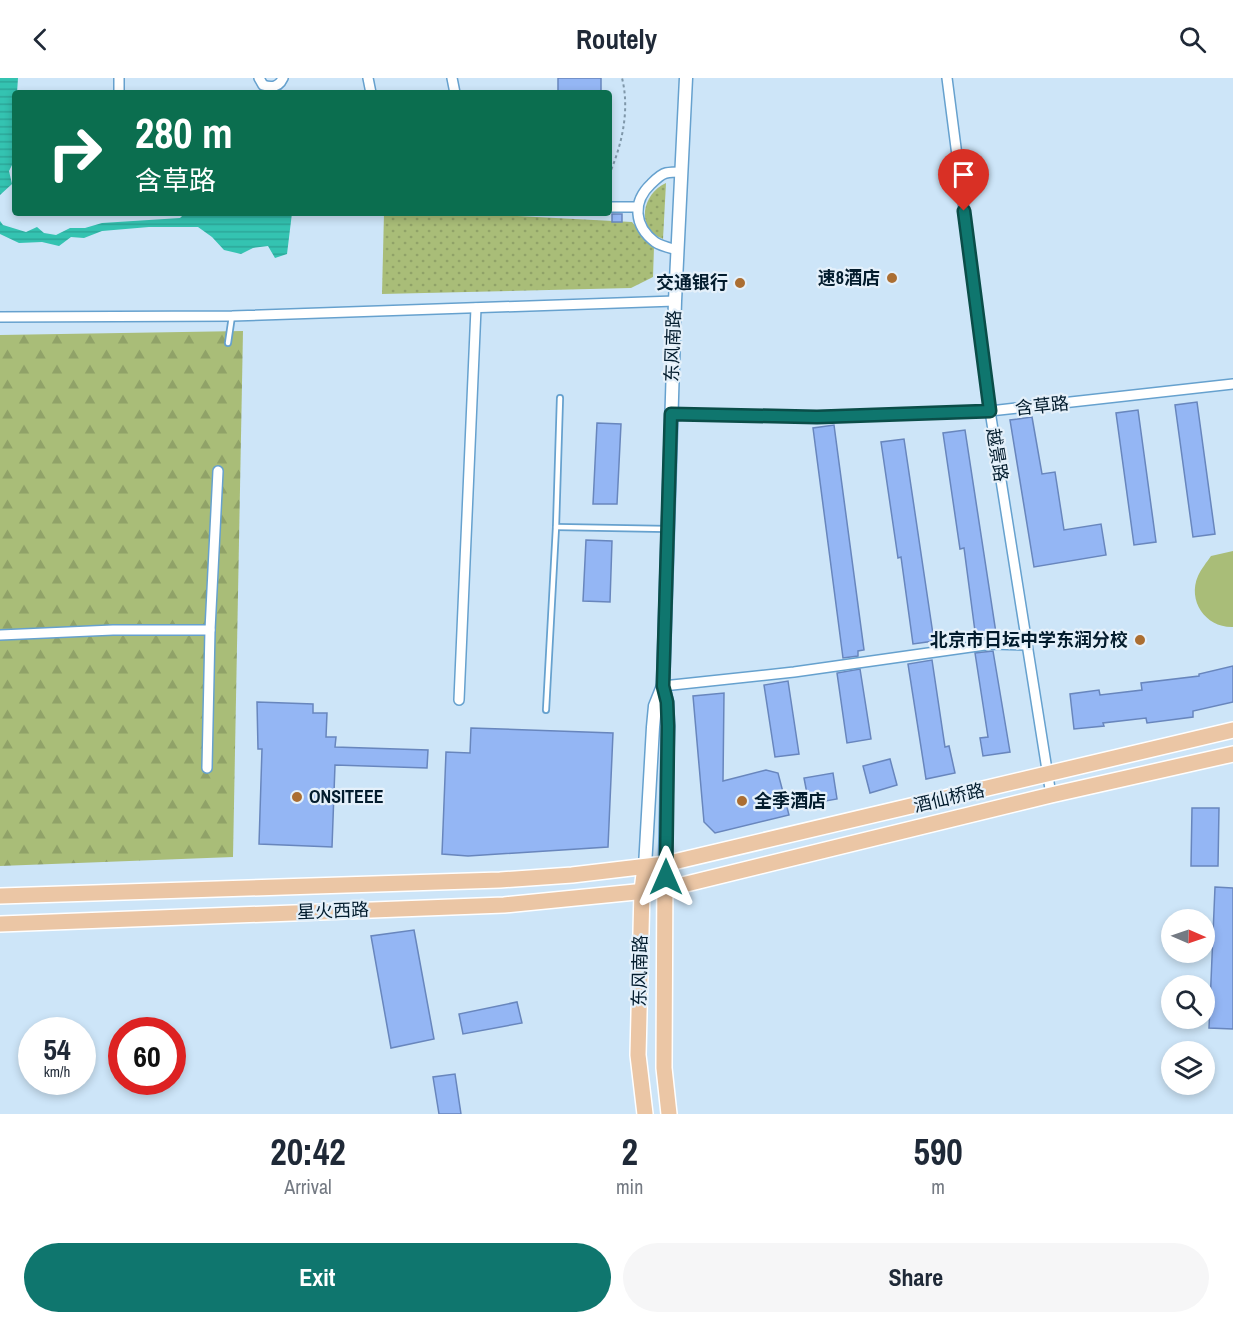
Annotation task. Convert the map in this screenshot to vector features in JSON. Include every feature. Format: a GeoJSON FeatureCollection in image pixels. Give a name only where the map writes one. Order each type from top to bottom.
{"type":"FeatureCollection","features":[{"type":"Feature","properties":{"kind":"main road","name":"酒仙桥路"},"geometry":{"type":"LineString","coordinates":[[665,864],[1233,730]]}},
{"type":"Feature","properties":{"kind":"main road","name":"酒仙桥路"},"geometry":{"type":"LineString","coordinates":[[666,889],[1051,795],[1233,754]]}},
{"type":"Feature","properties":{"kind":"main road","name":"星火西路"},"geometry":{"type":"LineString","coordinates":[[0,896],[500,880],[572,875],[665,864]]}},
{"type":"Feature","properties":{"kind":"main road","name":"东风南路"},"geometry":{"type":"LineString","coordinates":[[665,864],[664,1068],[669,1114]]}},
{"type":"Feature","properties":{"kind":"main road","name":"东风南路"},"geometry":{"type":"LineString","coordinates":[[645,867],[642,890],[638,1055],[645,1114]]}},
{"type":"Feature","properties":{"kind":"main road","name":"星火西路"},"geometry":{"type":"LineString","coordinates":[[0,924],[504,905],[666,889]]}},
{"type":"Feature","properties":{"kind":"street"},"geometry":{"type":"LineString","coordinates":[[259,78],[263,85],[273,87],[283,78]]}},
{"type":"Feature","properties":{"kind":"street","name":"东风南路"},"geometry":{"type":"LineString","coordinates":[[665,864],[668,726],[667,702],[663,686],[675,301],[686,78]]}},
{"type":"Feature","properties":{"kind":"street","name":"越景路"},"geometry":{"type":"LineString","coordinates":[[947,78],[990,411],[1051,795]]}},
{"type":"Feature","properties":{"kind":"street"},"geometry":{"type":"LineString","coordinates":[[677,250],[657,244],[648,235],[643,229],[637,207],[641,195],[657,179],[665,173],[681,172]]}},
{"type":"Feature","properties":{"kind":"street"},"geometry":{"type":"LineString","coordinates":[[612,207],[637,207]]}},
{"type":"Feature","properties":{"kind":"street"},"geometry":{"type":"LineString","coordinates":[[0,317],[232,316],[675,301]]}},
{"type":"Feature","properties":{"kind":"street"},"geometry":{"type":"LineString","coordinates":[[459,700],[476,308]]}},
{"type":"Feature","properties":{"kind":"street","name":"含草路"},"geometry":{"type":"LineString","coordinates":[[671,414],[817,417],[990,411],[1233,384]]}},
{"type":"Feature","properties":{"kind":"street"},"geometry":{"type":"LineString","coordinates":[[207,768],[210,630],[218,471]]}},
{"type":"Feature","properties":{"kind":"street"},"geometry":{"type":"LineString","coordinates":[[0,635],[113,630],[210,630]]}},
{"type":"Feature","properties":{"kind":"street"},"geometry":{"type":"LineString","coordinates":[[663,686],[794,672],[992,644],[1027,645]]}},
{"type":"Feature","properties":{"kind":"street","name":"东风南路"},"geometry":{"type":"LineString","coordinates":[[645,867],[654,706],[663,686]]}},
{"type":"Feature","properties":{"kind":"lane"},"geometry":{"type":"LineString","coordinates":[[228,343],[232,316]]}},
{"type":"Feature","properties":{"kind":"lane"},"geometry":{"type":"LineString","coordinates":[[546,710],[560,398]]}},
{"type":"Feature","properties":{"kind":"lane"},"geometry":{"type":"LineString","coordinates":[[556,527],[668,529]]}},
{"type":"Feature","properties":{"kind":"path"},"geometry":{"type":"LineString","coordinates":[[612,165],[624,126],[625,92],[622,78]]}},
{"type":"Feature","properties":{"kind":"green space"},"geometry":{"type":"Polygon","coordinates":[[[666,183],[663,239],[648,227],[645,211],[651,195],[666,183]]]}},
{"type":"Feature","properties":{"kind":"green space"},"geometry":{"type":"Polygon","coordinates":[[[384,216],[519,216],[632,222],[654,247],[653,277],[631,288],[382,294],[384,216]]]}},
{"type":"Feature","properties":{"kind":"green space"},"geometry":{"type":"Polygon","coordinates":[[[243,331],[233,857],[0,866],[0,335],[243,331]]]}},
{"type":"Feature","properties":{"kind":"green space"},"geometry":{"type":"Polygon","coordinates":[[[1233,551],[1233,627],[1223,626],[1207,618],[1197,603],[1195,585],[1202,568],[1211,556],[1233,551]]]}},
{"type":"Feature","properties":{"kind":"shaded area"},"geometry":{"type":"Polygon","coordinates":[[[0,78],[18,78],[17,90],[12,90],[12,165],[9,171],[12,184],[0,195],[0,78]]]}},
{"type":"Feature","properties":{"kind":"shaded area"},"geometry":{"type":"Polygon","coordinates":[[[182,216],[292,216],[287,254],[275,258],[268,246],[253,248],[241,254],[224,250],[198,227],[149,227],[102,231],[84,238],[71,237],[59,246],[42,242],[19,243],[0,234],[0,221],[3,225],[26,232],[37,227],[44,233],[56,235],[70,228],[85,228],[102,223],[180,218],[182,216]]]}},
{"type":"Feature","properties":{"kind":"building"},"geometry":{"type":"Polygon","coordinates":[[[558,78],[601,78],[601,90],[558,90],[558,78]]]}},
{"type":"Feature","properties":{"kind":"building"},"geometry":{"type":"Polygon","coordinates":[[[612,214],[622,214],[622,222],[612,222],[612,214]]]}},
{"type":"Feature","properties":{"kind":"building"},"geometry":{"type":"Polygon","coordinates":[[[1197,402],[1215,534],[1193,537],[1175,405],[1197,402]]]}},
{"type":"Feature","properties":{"kind":"building"},"geometry":{"type":"Polygon","coordinates":[[[1138,410],[1156,542],[1134,545],[1116,413],[1138,410]]]}},
{"type":"Feature","properties":{"kind":"building"},"geometry":{"type":"Polygon","coordinates":[[[1032,417],[1042,474],[1055,472],[1064,530],[1101,524],[1106,555],[1034,567],[1010,420],[1032,417]]]}},
{"type":"Feature","properties":{"kind":"building"},"geometry":{"type":"Polygon","coordinates":[[[597,423],[621,424],[617,504],[593,504],[597,423]]]}},
{"type":"Feature","properties":{"kind":"building"},"geometry":{"type":"Polygon","coordinates":[[[834,425],[864,650],[858,651],[858,656],[843,658],[813,428],[834,425]]]}},
{"type":"Feature","properties":{"kind":"building"},"geometry":{"type":"Polygon","coordinates":[[[965,430],[996,633],[991,634],[991,637],[976,639],[964,548],[960,549],[943,433],[965,430]]]}},
{"type":"Feature","properties":{"kind":"building"},"geometry":{"type":"Polygon","coordinates":[[[904,439],[934,641],[913,644],[881,442],[904,439]]]}},
{"type":"Feature","properties":{"kind":"building"},"geometry":{"type":"Polygon","coordinates":[[[586,540],[612,541],[610,602],[583,601],[586,540]]]}},
{"type":"Feature","properties":{"kind":"building"},"geometry":{"type":"Polygon","coordinates":[[[993,651],[1010,752],[983,756],[980,738],[988,737],[975,653],[993,651]]]}},
{"type":"Feature","properties":{"kind":"building"},"geometry":{"type":"Polygon","coordinates":[[[932,660],[945,747],[949,746],[955,773],[926,779],[908,664],[932,660]]]}},
{"type":"Feature","properties":{"kind":"building"},"geometry":{"type":"Polygon","coordinates":[[[1233,666],[1233,702],[1193,711],[1193,717],[1147,723],[1146,718],[1074,729],[1070,694],[1099,690],[1100,695],[1142,690],[1141,683],[1199,676],[1199,674],[1233,666]]]}},
{"type":"Feature","properties":{"kind":"building"},"geometry":{"type":"Polygon","coordinates":[[[860,669],[871,739],[847,743],[837,673],[860,669]]]}},
{"type":"Feature","properties":{"kind":"building"},"geometry":{"type":"Polygon","coordinates":[[[788,681],[799,754],[775,757],[764,685],[788,681]]]}},
{"type":"Feature","properties":{"kind":"building"},"geometry":{"type":"Polygon","coordinates":[[[724,693],[723,781],[766,770],[778,773],[789,815],[715,833],[704,822],[693,696],[724,693]]]}},
{"type":"Feature","properties":{"kind":"building","name":"ONSITEEE"},"geometry":{"type":"Polygon","coordinates":[[[257,702],[313,704],[313,713],[327,713],[326,737],[336,737],[335,747],[428,750],[427,768],[335,765],[332,847],[259,844],[262,749],[258,749],[257,702]]]}},
{"type":"Feature","properties":{"kind":"building"},"geometry":{"type":"Polygon","coordinates":[[[471,728],[613,733],[608,847],[468,856],[442,854],[446,752],[470,753],[471,728]]]}},
{"type":"Feature","properties":{"kind":"building"},"geometry":{"type":"Polygon","coordinates":[[[890,759],[897,785],[870,793],[863,766],[890,759]]]}},
{"type":"Feature","properties":{"kind":"building"},"geometry":{"type":"Polygon","coordinates":[[[833,773],[837,799],[809,804],[804,778],[833,773]]]}},
{"type":"Feature","properties":{"kind":"building"},"geometry":{"type":"Polygon","coordinates":[[[1192,808],[1219,808],[1218,866],[1191,866],[1192,808]]]}},
{"type":"Feature","properties":{"kind":"building"},"geometry":{"type":"Polygon","coordinates":[[[1215,887],[1233,888],[1233,1029],[1215,1028],[1215,975],[1211,975],[1212,963],[1215,963],[1215,887]]]}},
{"type":"Feature","properties":{"kind":"building"},"geometry":{"type":"Polygon","coordinates":[[[414,930],[434,1039],[391,1048],[371,936],[414,930]]]}},
{"type":"Feature","properties":{"kind":"building"},"geometry":{"type":"Polygon","coordinates":[[[517,1002],[522,1023],[463,1034],[459,1014],[517,1002]]]}},
{"type":"Feature","properties":{"kind":"building"},"geometry":{"type":"Polygon","coordinates":[[[455,1074],[461,1114],[439,1114],[433,1077],[455,1074]]]}},
{"type":"Feature","properties":{"kind":"place","name":"速8酒店"},"geometry":{"type":"Point","coordinates":[892,278]}},
{"type":"Feature","properties":{"kind":"place","name":"交通银行"},"geometry":{"type":"Point","coordinates":[740,283]}},
{"type":"Feature","properties":{"kind":"place","name":"北京市日坛中学东润分校"},"geometry":{"type":"Point","coordinates":[1140,640]}},
{"type":"Feature","properties":{"kind":"place","name":"ONSITEEE"},"geometry":{"type":"Point","coordinates":[297,797]}},
{"type":"Feature","properties":{"kind":"place","name":"全季酒店"},"geometry":{"type":"Point","coordinates":[742,801]}},
{"type":"Feature","properties":{"kind":"route"},"geometry":{"type":"LineString","coordinates":[[666,877],[668,726],[667,702],[663,686],[671,414],[817,417],[990,411],[964,211]]}}]}
